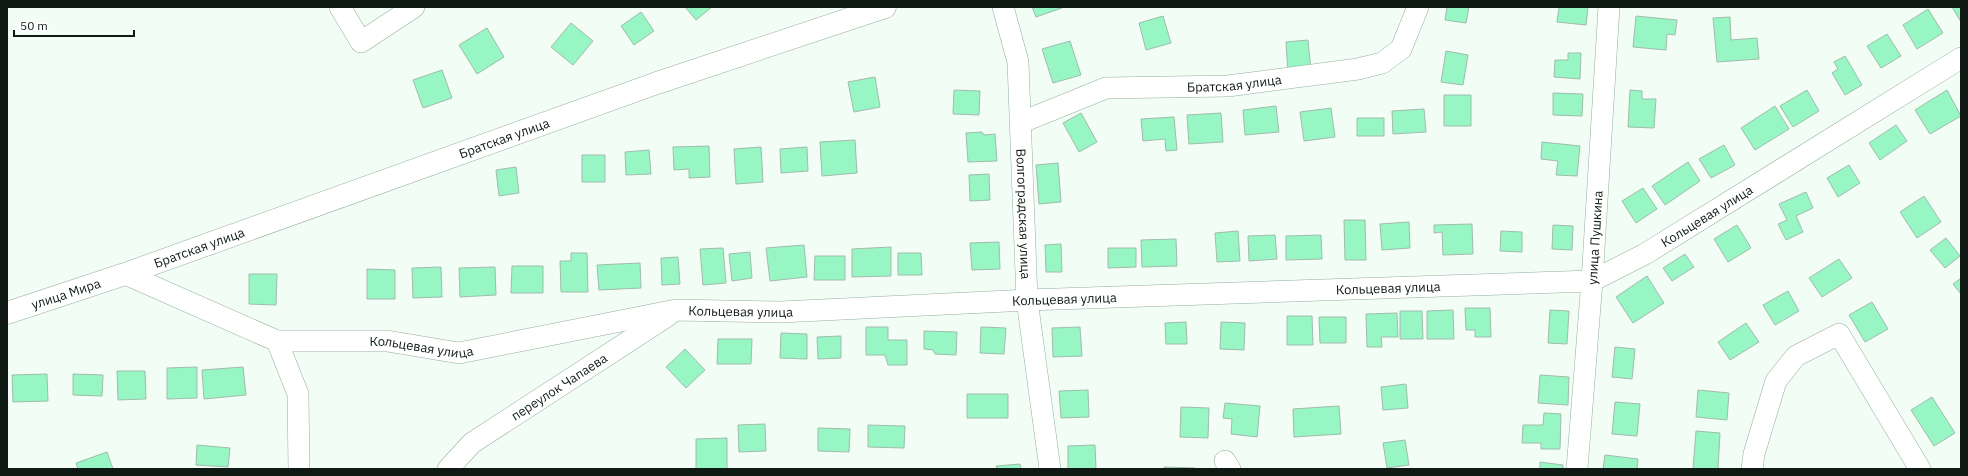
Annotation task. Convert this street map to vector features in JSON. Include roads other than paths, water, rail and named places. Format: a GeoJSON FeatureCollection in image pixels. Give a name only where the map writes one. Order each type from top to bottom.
{"type":"FeatureCollection","features":[{"type":"Feature","properties":{"kind":"main road","name":"Братская улица"},"geometry":{"type":"LineString","coordinates":[[125,274],[643,88],[885,7]]}},
{"type":"Feature","properties":{"kind":"main road","name":"улица Мира"},"geometry":{"type":"LineString","coordinates":[[7,313],[125,274]]}},
{"type":"Feature","properties":{"kind":"street"},"geometry":{"type":"LineString","coordinates":[[340,7],[361,42],[414,7]]}},
{"type":"Feature","properties":{"kind":"street","name":"Волгоградская улица"},"geometry":{"type":"LineString","coordinates":[[1003,7],[1018,62],[1022,122],[1027,300],[1050,469]]}},
{"type":"Feature","properties":{"kind":"street","name":"Братская улица"},"geometry":{"type":"LineString","coordinates":[[1022,122],[1106,88],[1228,86],[1358,69],[1382,63],[1401,49],[1418,7]]}},
{"type":"Feature","properties":{"kind":"street","name":"улица Пушкина"},"geometry":{"type":"LineString","coordinates":[[1577,469],[1592,281],[1608,7]]}},
{"type":"Feature","properties":{"kind":"street","name":"Кольцевая улица"},"geometry":{"type":"LineString","coordinates":[[125,274],[276,341],[387,341],[458,353],[676,310],[781,312],[1027,300],[1592,281],[1645,254],[1961,58]]}},
{"type":"Feature","properties":{"kind":"street","name":"переулок Чапаева"},"geometry":{"type":"LineString","coordinates":[[448,469],[472,443],[621,348],[676,310]]}},
{"type":"Feature","properties":{"kind":"street"},"geometry":{"type":"LineString","coordinates":[[1752,469],[1754,454],[1776,381],[1796,356],[1839,334],[1920,469]]}},
{"type":"Feature","properties":{"kind":"street"},"geometry":{"type":"LineString","coordinates":[[276,341],[298,394],[299,469]]}}]}
